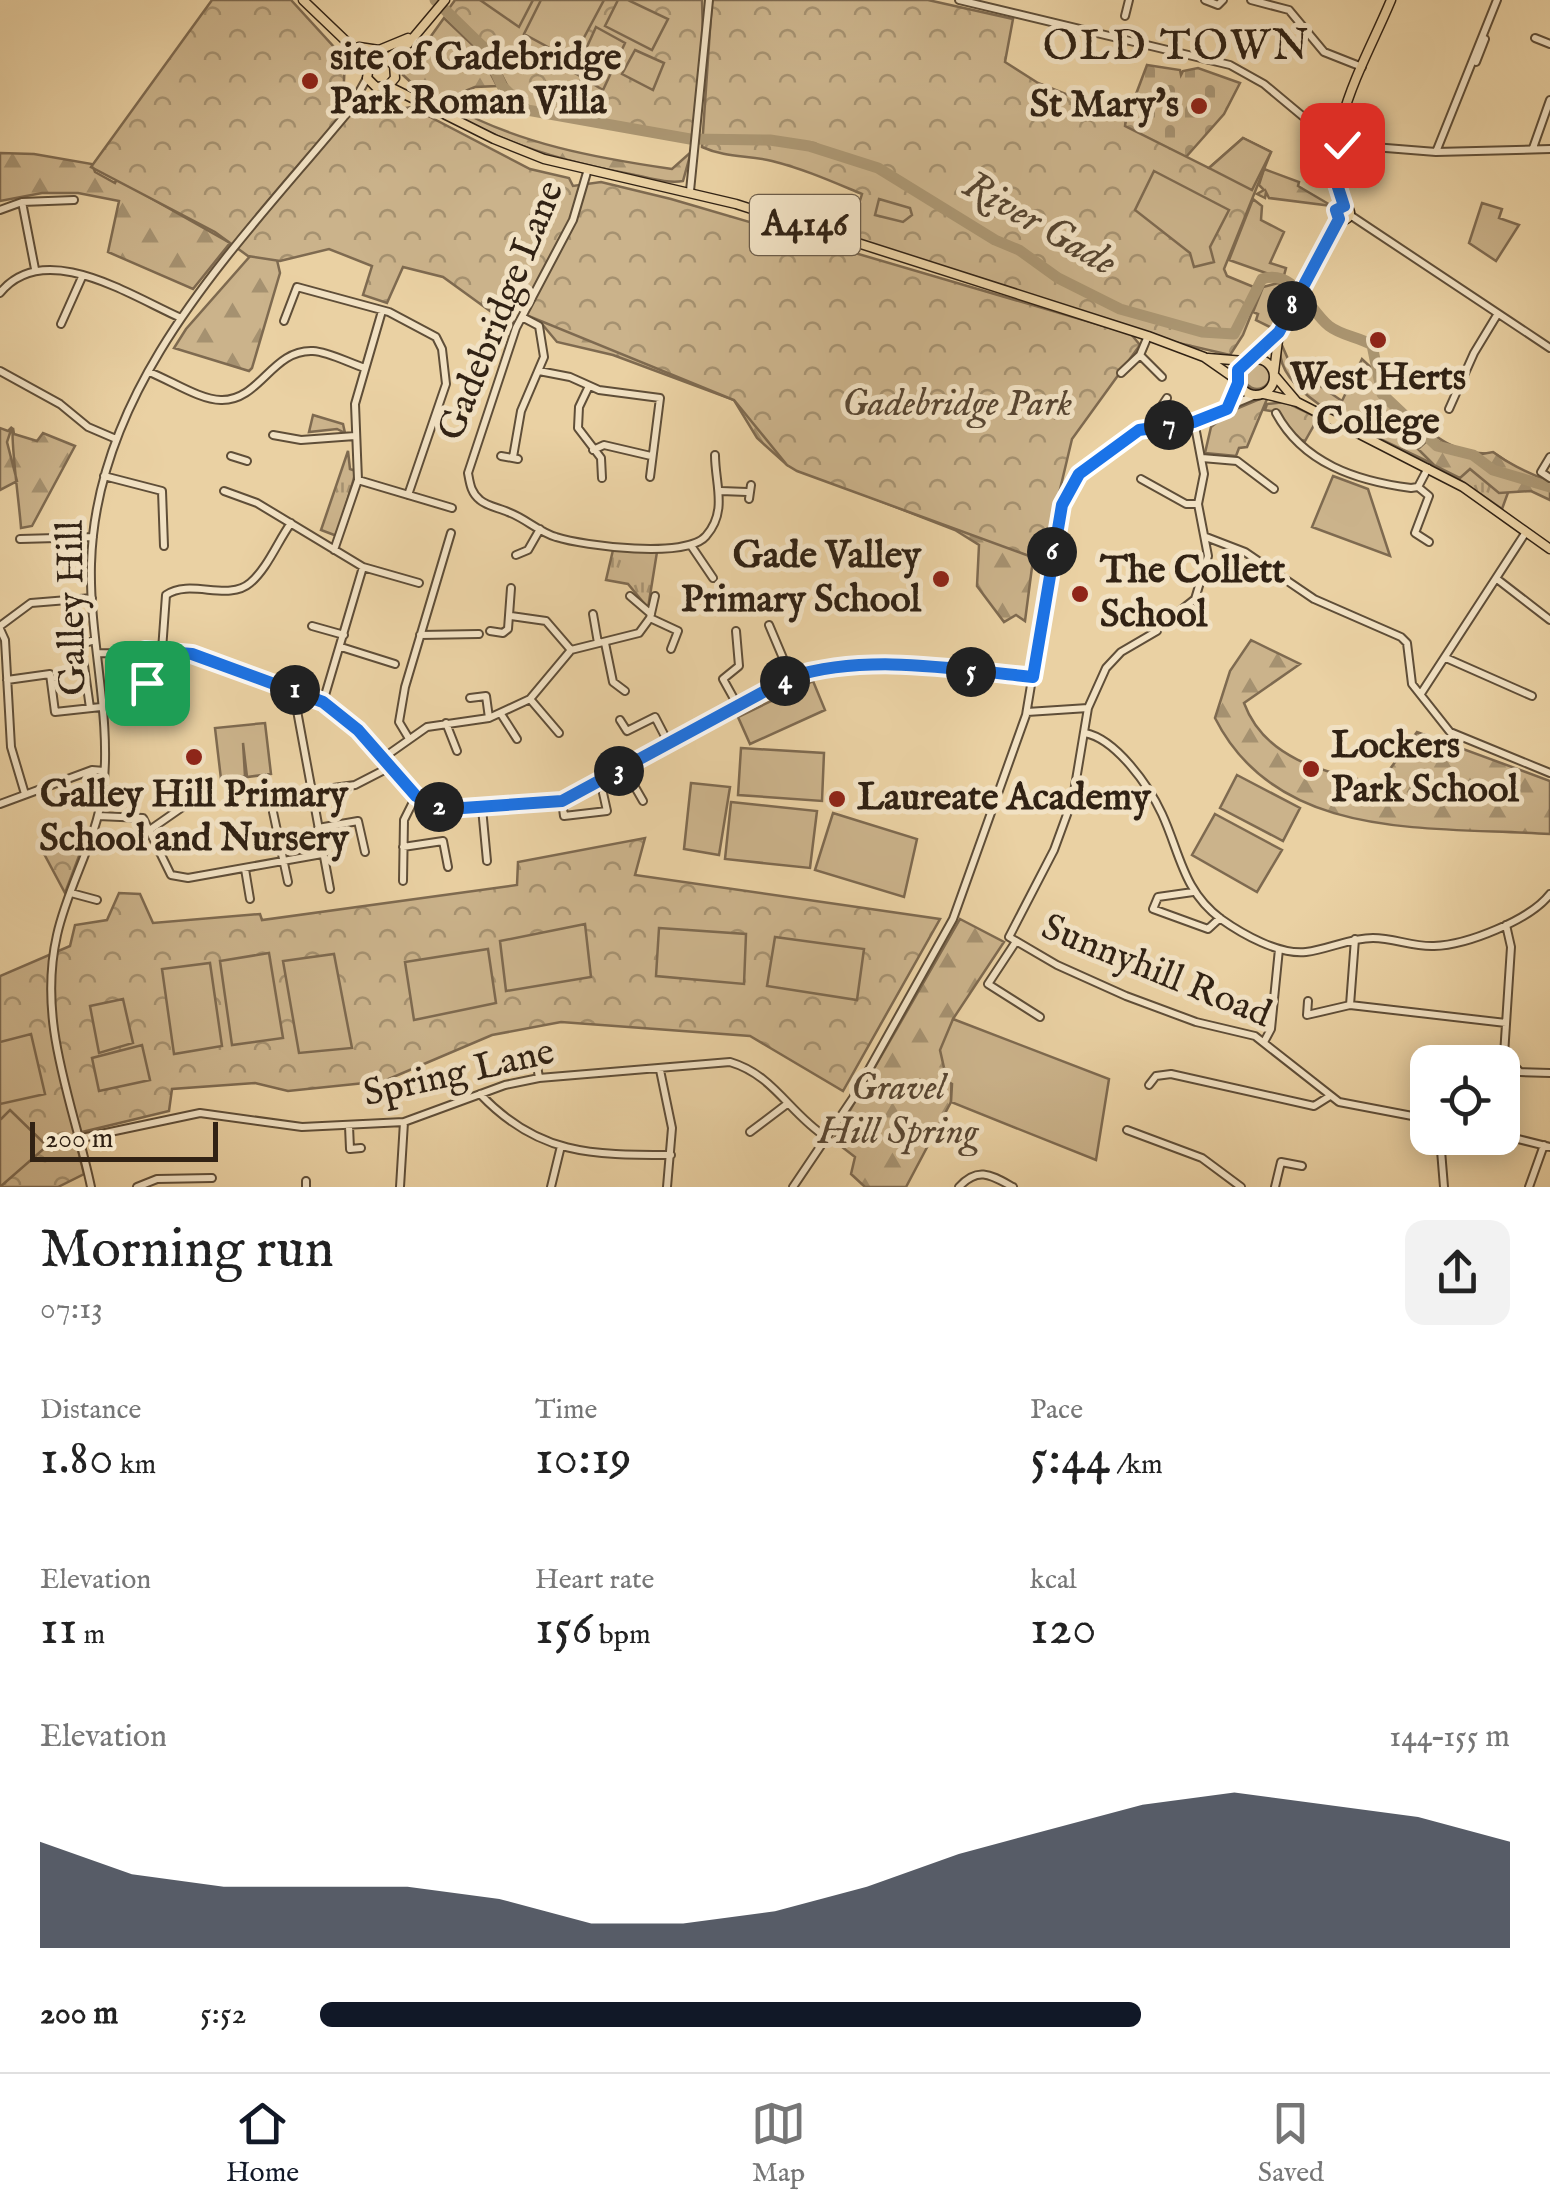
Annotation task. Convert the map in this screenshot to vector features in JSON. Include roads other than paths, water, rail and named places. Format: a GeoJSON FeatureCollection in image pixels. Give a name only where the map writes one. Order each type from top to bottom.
{"type":"FeatureCollection","features":[{"type":"Feature","properties":{"kind":"main road"},"geometry":{"type":"LineString","coordinates":[[303,0],[350,45],[375,59],[386,58],[408,44],[445,0]]}},
{"type":"Feature","properties":{"kind":"main road"},"geometry":{"type":"LineString","coordinates":[[1261,394],[1274,386],[1279,332],[1302,285],[1339,219],[1350,215],[1335,178],[1336,144],[1362,67],[1392,0]]}},
{"type":"Feature","properties":{"kind":"main road"},"geometry":{"type":"LineString","coordinates":[[350,45],[379,50],[418,33]]}},
{"type":"Feature","properties":{"kind":"main road"},"geometry":{"type":"LineString","coordinates":[[350,45],[376,87],[388,86],[408,44]]}},
{"type":"Feature","properties":{"kind":"main road"},"geometry":{"type":"LineString","coordinates":[[386,58],[396,73]]}},
{"type":"Feature","properties":{"kind":"main road"},"geometry":{"type":"LineString","coordinates":[[366,75],[375,59]]}},
{"type":"Feature","properties":{"kind":"main road","name":"A4146"},"geometry":{"type":"LineString","coordinates":[[396,73],[408,93]]}},
{"type":"Feature","properties":{"kind":"main road","name":"A4146"},"geometry":{"type":"LineString","coordinates":[[388,86],[494,140],[588,170],[690,191],[1148,336],[1204,357],[1238,381]]}},
{"type":"Feature","properties":{"kind":"main road"},"geometry":{"type":"LineString","coordinates":[[1339,219],[1336,210],[1344,206]]}},
{"type":"Feature","properties":{"kind":"main road"},"geometry":{"type":"LineString","coordinates":[[1279,332],[1247,360],[1238,381],[1261,394],[1297,402],[1464,487],[1550,549]]}},
{"type":"Feature","properties":{"kind":"main road","name":"A4146"},"geometry":{"type":"LineString","coordinates":[[1204,357],[1247,360]]}},
{"type":"Feature","properties":{"kind":"main road"},"geometry":{"type":"LineString","coordinates":[[1247,360],[1274,374],[1297,402]]}},
{"type":"Feature","properties":{"kind":"street"},"geometry":{"type":"LineString","coordinates":[[690,191],[709,0]]}},
{"type":"Feature","properties":{"kind":"street"},"geometry":{"type":"LineString","coordinates":[[959,0],[1231,65],[1264,84],[1336,144],[1436,152],[1550,149]]}},
{"type":"Feature","properties":{"kind":"street"},"geometry":{"type":"LineString","coordinates":[[1125,16],[1129,0]]}},
{"type":"Feature","properties":{"kind":"street"},"geometry":{"type":"LineString","coordinates":[[1205,0],[1218,5],[1223,0]]}},
{"type":"Feature","properties":{"kind":"street"},"geometry":{"type":"LineString","coordinates":[[1254,0],[1289,10],[1324,52],[1362,67]]}},
{"type":"Feature","properties":{"kind":"street"},"geometry":{"type":"LineString","coordinates":[[1436,152],[1497,0]]}},
{"type":"Feature","properties":{"kind":"street"},"geometry":{"type":"LineString","coordinates":[[1476,62],[1484,30]]}},
{"type":"Feature","properties":{"kind":"street"},"geometry":{"type":"LineString","coordinates":[[1535,38],[1550,44]]}},
{"type":"Feature","properties":{"kind":"street","name":"Galley Hill"},"geometry":{"type":"LineString","coordinates":[[91,1187],[77,1139],[50,1005],[53,957],[98,816],[104,771],[92,598],[93,537],[104,476],[116,439],[181,318],[358,97],[366,75]]}},
{"type":"Feature","properties":{"kind":"street","name":"Galley Hill"},"geometry":{"type":"LineString","coordinates":[[358,97],[376,87]]}},
{"type":"Feature","properties":{"kind":"street"},"geometry":{"type":"LineString","coordinates":[[1533,148],[1550,100]]}},
{"type":"Feature","properties":{"kind":"street","name":"Gadebridge Lane"},"geometry":{"type":"LineString","coordinates":[[540,529],[482,503],[472,492],[468,473],[522,316],[573,220],[588,170]]}},
{"type":"Feature","properties":{"kind":"street"},"geometry":{"type":"LineString","coordinates":[[0,210],[22,202],[74,200]]}},
{"type":"Feature","properties":{"kind":"street"},"geometry":{"type":"LineString","coordinates":[[22,202],[35,269]]}},
{"type":"Feature","properties":{"kind":"street"},"geometry":{"type":"LineString","coordinates":[[1350,215],[1550,348]]}},
{"type":"Feature","properties":{"kind":"street"},"geometry":{"type":"LineString","coordinates":[[0,293],[8,283],[35,269],[82,277],[181,318]]}},
{"type":"Feature","properties":{"kind":"street"},"geometry":{"type":"LineString","coordinates":[[61,324],[82,277]]}},
{"type":"Feature","properties":{"kind":"street"},"geometry":{"type":"LineString","coordinates":[[284,321],[296,286],[423,327],[442,349],[446,384],[408,495]]}},
{"type":"Feature","properties":{"kind":"street"},"geometry":{"type":"LineString","coordinates":[[334,550],[358,480],[355,404],[382,312]]}},
{"type":"Feature","properties":{"kind":"street"},"geometry":{"type":"LineString","coordinates":[[1449,409],[1497,314]]}},
{"type":"Feature","properties":{"kind":"street"},"geometry":{"type":"LineString","coordinates":[[501,456],[516,458],[521,411],[545,348],[542,332],[522,316]]}},
{"type":"Feature","properties":{"kind":"street"},"geometry":{"type":"LineString","coordinates":[[1121,373],[1140,355],[1148,336]]}},
{"type":"Feature","properties":{"kind":"street"},"geometry":{"type":"LineString","coordinates":[[150,372],[219,401],[244,394],[280,360],[297,354],[315,351],[365,368]]}},
{"type":"Feature","properties":{"kind":"street"},"geometry":{"type":"LineString","coordinates":[[1140,355],[1162,377]]}},
{"type":"Feature","properties":{"kind":"street"},"geometry":{"type":"LineString","coordinates":[[0,371],[60,404],[88,428],[116,439]]}},
{"type":"Feature","properties":{"kind":"street"},"geometry":{"type":"LineString","coordinates":[[539,371],[589,386],[660,398],[650,477]]}},
{"type":"Feature","properties":{"kind":"street"},"geometry":{"type":"LineString","coordinates":[[1227,409],[1238,381]]}},
{"type":"Feature","properties":{"kind":"street"},"geometry":{"type":"LineString","coordinates":[[589,386],[577,422],[582,439],[603,463],[602,478]]}},
{"type":"Feature","properties":{"kind":"street"},"geometry":{"type":"LineString","coordinates":[[793,1187],[954,919],[1027,712],[1062,505],[1079,474],[1108,449],[1139,430],[1194,422],[1261,394]]}},
{"type":"Feature","properties":{"kind":"street"},"geometry":{"type":"LineString","coordinates":[[1165,425],[1161,406],[1167,398]]}},
{"type":"Feature","properties":{"kind":"street"},"geometry":{"type":"LineString","coordinates":[[1276,412],[1290,440],[1342,473],[1366,482],[1418,487],[1428,496],[1415,533],[1429,542]]}},
{"type":"Feature","properties":{"kind":"street"},"geometry":{"type":"LineString","coordinates":[[1170,618],[1195,599],[1208,556],[1198,504],[1202,458],[1194,422]]}},
{"type":"Feature","properties":{"kind":"street"},"geometry":{"type":"LineString","coordinates":[[273,435],[316,440],[354,436]]}},
{"type":"Feature","properties":{"kind":"street"},"geometry":{"type":"LineString","coordinates":[[594,450],[604,445],[651,456]]}},
{"type":"Feature","properties":{"kind":"street"},"geometry":{"type":"LineString","coordinates":[[516,555],[528,550],[540,529],[552,536],[615,547],[692,547],[705,538],[715,522],[722,490],[715,455]]}},
{"type":"Feature","properties":{"kind":"street"},"geometry":{"type":"LineString","coordinates":[[231,456],[247,462]]}},
{"type":"Feature","properties":{"kind":"street"},"geometry":{"type":"LineString","coordinates":[[1550,457],[1541,472],[1550,478]]}},
{"type":"Feature","properties":{"kind":"street"},"geometry":{"type":"LineString","coordinates":[[1202,458],[1238,461],[1258,480],[1274,488]]}},
{"type":"Feature","properties":{"kind":"street"},"geometry":{"type":"LineString","coordinates":[[1418,487],[1428,468]]}},
{"type":"Feature","properties":{"kind":"street"},"geometry":{"type":"LineString","coordinates":[[104,476],[162,491],[164,546]]}},
{"type":"Feature","properties":{"kind":"street"},"geometry":{"type":"LineString","coordinates":[[1141,478],[1186,504],[1198,504]]}},
{"type":"Feature","properties":{"kind":"street"},"geometry":{"type":"LineString","coordinates":[[358,480],[452,508]]}},
{"type":"Feature","properties":{"kind":"street"},"geometry":{"type":"LineString","coordinates":[[722,490],[749,492]]}},
{"type":"Feature","properties":{"kind":"street"},"geometry":{"type":"LineString","coordinates":[[224,491],[256,502],[364,567],[418,583]]}},
{"type":"Feature","properties":{"kind":"street"},"geometry":{"type":"LineString","coordinates":[[162,650],[166,595],[178,586],[238,588],[250,583],[291,523]]}},
{"type":"Feature","properties":{"kind":"street"},"geometry":{"type":"LineString","coordinates":[[1422,692],[1526,532]]}},
{"type":"Feature","properties":{"kind":"street"},"geometry":{"type":"LineString","coordinates":[[408,737],[399,722],[451,533]]}},
{"type":"Feature","properties":{"kind":"street"},"geometry":{"type":"LineString","coordinates":[[20,539],[93,537]]}},
{"type":"Feature","properties":{"kind":"street"},"geometry":{"type":"LineString","coordinates":[[1206,537],[1245,552],[1314,599],[1401,637],[1406,643],[1412,684],[1422,692],[1430,712],[1450,732],[1550,773]]}},
{"type":"Feature","properties":{"kind":"street"},"geometry":{"type":"LineString","coordinates":[[692,547],[699,564],[713,578]]}},
{"type":"Feature","properties":{"kind":"street"},"geometry":{"type":"LineString","coordinates":[[323,702],[364,567]]}},
{"type":"Feature","properties":{"kind":"street"},"geometry":{"type":"LineString","coordinates":[[1497,580],[1550,620]]}},
{"type":"Feature","properties":{"kind":"street"},"geometry":{"type":"LineString","coordinates":[[490,631],[506,633],[511,616],[511,588]]}},
{"type":"Feature","properties":{"kind":"street"},"geometry":{"type":"LineString","coordinates":[[630,596],[651,616],[683,632],[671,649]]}},
{"type":"Feature","properties":{"kind":"street"},"geometry":{"type":"LineString","coordinates":[[382,758],[408,737],[446,723],[489,718],[530,699],[571,650],[639,633],[651,616],[655,596]]}},
{"type":"Feature","properties":{"kind":"street"},"geometry":{"type":"LineString","coordinates":[[25,794],[4,718],[7,680],[0,628],[31,603],[92,598]]}},
{"type":"Feature","properties":{"kind":"street"},"geometry":{"type":"LineString","coordinates":[[593,614],[614,682],[625,691]]}},
{"type":"Feature","properties":{"kind":"street"},"geometry":{"type":"LineString","coordinates":[[511,616],[546,621],[571,650]]}},
{"type":"Feature","properties":{"kind":"street"},"geometry":{"type":"LineString","coordinates":[[312,626],[344,635]]}},
{"type":"Feature","properties":{"kind":"street"},"geometry":{"type":"LineString","coordinates":[[769,626],[791,677]]}},
{"type":"Feature","properties":{"kind":"street"},"geometry":{"type":"LineString","coordinates":[[736,631],[739,666],[723,679],[738,706]]}},
{"type":"Feature","properties":{"kind":"street"},"geometry":{"type":"LineString","coordinates":[[1040,1017],[988,984],[1054,850],[1073,798],[1088,708],[1106,668],[1122,652],[1157,631]]}},
{"type":"Feature","properties":{"kind":"street"},"geometry":{"type":"LineString","coordinates":[[420,635],[479,634]]}},
{"type":"Feature","properties":{"kind":"street"},"geometry":{"type":"LineString","coordinates":[[90,708],[82,644],[95,640]]}},
{"type":"Feature","properties":{"kind":"street"},"geometry":{"type":"LineString","coordinates":[[341,647],[395,664]]}},
{"type":"Feature","properties":{"kind":"street"},"geometry":{"type":"LineString","coordinates":[[131,684],[147,683],[145,650]]}},
{"type":"Feature","properties":{"kind":"street"},"geometry":{"type":"LineString","coordinates":[[97,653],[162,650],[192,654],[292,688],[323,702],[358,730],[416,796],[448,809],[562,801],[791,677],[849,664],[1033,677]]}},
{"type":"Feature","properties":{"kind":"street"},"geometry":{"type":"LineString","coordinates":[[1446,658],[1532,696]]}},
{"type":"Feature","properties":{"kind":"street"},"geometry":{"type":"LineString","coordinates":[[7,680],[50,674],[56,712],[101,707]]}},
{"type":"Feature","properties":{"kind":"street"},"geometry":{"type":"LineString","coordinates":[[292,688],[330,889]]}},
{"type":"Feature","properties":{"kind":"street"},"geometry":{"type":"LineString","coordinates":[[470,698],[486,696],[489,718]]}},
{"type":"Feature","properties":{"kind":"street"},"geometry":{"type":"LineString","coordinates":[[530,699],[560,733]]}},
{"type":"Feature","properties":{"kind":"street"},"geometry":{"type":"LineString","coordinates":[[1027,712],[1088,708]]}},
{"type":"Feature","properties":{"kind":"street"},"geometry":{"type":"LineString","coordinates":[[501,714],[517,739]]}},
{"type":"Feature","properties":{"kind":"street"},"geometry":{"type":"LineString","coordinates":[[620,720],[627,731],[654,717],[669,744]]}},
{"type":"Feature","properties":{"kind":"street"},"geometry":{"type":"LineString","coordinates":[[446,723],[457,751]]}},
{"type":"Feature","properties":{"kind":"street"},"geometry":{"type":"LineString","coordinates":[[1086,732],[1099,736],[1126,762],[1162,812],[1177,863],[1193,892],[1220,918],[1279,948],[1304,952],[1355,939],[1376,938],[1433,946],[1456,944],[1540,908],[1550,894]]}},
{"type":"Feature","properties":{"kind":"street"},"geometry":{"type":"LineString","coordinates":[[311,791],[355,785],[390,767]]}},
{"type":"Feature","properties":{"kind":"street"},"geometry":{"type":"LineString","coordinates":[[624,768],[643,800]]}},
{"type":"Feature","properties":{"kind":"street"},"geometry":{"type":"LineString","coordinates":[[0,804],[92,770],[104,771]]}},
{"type":"Feature","properties":{"kind":"street"},"geometry":{"type":"LineString","coordinates":[[562,801],[568,818],[607,810],[603,793]]}},
{"type":"Feature","properties":{"kind":"street"},"geometry":{"type":"LineString","coordinates":[[402,881],[406,810],[416,796]]}},
{"type":"Feature","properties":{"kind":"street"},"geometry":{"type":"LineString","coordinates":[[151,829],[184,806]]}},
{"type":"Feature","properties":{"kind":"street"},"geometry":{"type":"LineString","coordinates":[[482,808],[488,861]]}},
{"type":"Feature","properties":{"kind":"street"},"geometry":{"type":"LineString","coordinates":[[273,812],[288,882]]}},
{"type":"Feature","properties":{"kind":"street"},"geometry":{"type":"LineString","coordinates":[[98,816],[143,818],[170,875],[188,878],[322,854]]}},
{"type":"Feature","properties":{"kind":"street"},"geometry":{"type":"LineString","coordinates":[[318,828],[358,821],[365,852]]}},
{"type":"Feature","properties":{"kind":"street"},"geometry":{"type":"LineString","coordinates":[[402,847],[443,840],[448,868]]}},
{"type":"Feature","properties":{"kind":"street"},"geometry":{"type":"LineString","coordinates":[[245,869],[250,899]]}},
{"type":"Feature","properties":{"kind":"street"},"geometry":{"type":"LineString","coordinates":[[1193,892],[1158,897],[1153,909],[1208,929],[1220,918]]}},
{"type":"Feature","properties":{"kind":"street"},"geometry":{"type":"LineString","coordinates":[[71,894],[98,900]]}},
{"type":"Feature","properties":{"kind":"street"},"geometry":{"type":"LineString","coordinates":[[1506,924],[1511,946],[1504,1056],[1520,1072],[1550,1073]]}},
{"type":"Feature","properties":{"kind":"street"},"geometry":{"type":"LineString","coordinates":[[1350,1005],[1355,939]]}},
{"type":"Feature","properties":{"kind":"street","name":"Sunnyhill Road"},"geometry":{"type":"LineString","coordinates":[[1012,940],[1126,996],[1264,1042],[1330,1096]]}},
{"type":"Feature","properties":{"kind":"street"},"geometry":{"type":"LineString","coordinates":[[1264,1042],[1270,1029],[1279,948]]}},
{"type":"Feature","properties":{"kind":"street"},"geometry":{"type":"LineString","coordinates":[[1308,1002],[1308,1015],[1350,1005],[1506,1023]]}},
{"type":"Feature","properties":{"kind":"street"},"geometry":{"type":"LineString","coordinates":[[528,1060],[536,1059],[539,1078]]}},
{"type":"Feature","properties":{"kind":"street","name":"Spring Lane"},"geometry":{"type":"LineString","coordinates":[[77,1139],[200,1113],[302,1127],[404,1122],[480,1094],[539,1078],[730,1062],[763,1075],[788,1104],[826,1137]]}},
{"type":"Feature","properties":{"kind":"street"},"geometry":{"type":"LineString","coordinates":[[660,1070],[672,1128],[667,1187]]}},
{"type":"Feature","properties":{"kind":"street"},"geometry":{"type":"LineString","coordinates":[[1149,1085],[1156,1076],[1172,1074],[1314,1106],[1330,1096],[1410,1115]]}},
{"type":"Feature","properties":{"kind":"street"},"geometry":{"type":"LineString","coordinates":[[480,1094],[510,1126],[561,1146],[606,1155],[671,1155]]}},
{"type":"Feature","properties":{"kind":"street"},"geometry":{"type":"LineString","coordinates":[[750,1132],[788,1104]]}},
{"type":"Feature","properties":{"kind":"street"},"geometry":{"type":"LineString","coordinates":[[400,1187],[404,1122]]}},
{"type":"Feature","properties":{"kind":"street"},"geometry":{"type":"LineString","coordinates":[[348,1126],[350,1149],[361,1148]]}},
{"type":"Feature","properties":{"kind":"street"},"geometry":{"type":"LineString","coordinates":[[1128,1130],[1202,1158],[1242,1187]]}},
{"type":"Feature","properties":{"kind":"street"},"geometry":{"type":"LineString","coordinates":[[1520,1139],[1547,1146],[1529,1187]]}},
{"type":"Feature","properties":{"kind":"street"},"geometry":{"type":"LineString","coordinates":[[551,1187],[561,1146]]}},
{"type":"Feature","properties":{"kind":"street"},"geometry":{"type":"LineString","coordinates":[[1441,1155],[1444,1187]]}},
{"type":"Feature","properties":{"kind":"street"},"geometry":{"type":"LineString","coordinates":[[1275,1187],[1282,1162],[1302,1166]]}},
{"type":"Feature","properties":{"kind":"street"},"geometry":{"type":"LineString","coordinates":[[959,1187],[974,1174],[987,1172],[1012,1187]]}},
{"type":"Feature","properties":{"kind":"street"},"geometry":{"type":"LineString","coordinates":[[137,1187],[158,1179],[212,1178]]}},
{"type":"Feature","properties":{"kind":"waterway","name":"River Gade"},"geometry":{"type":"LineString","coordinates":[[435,0],[485,49],[502,86],[527,110],[690,139],[770,140],[809,146],[878,168],[995,240],[1019,250],[1058,278],[1120,309],[1202,332],[1234,334],[1262,279],[1283,279],[1300,292],[1329,326],[1372,345],[1382,394],[1437,446],[1473,455],[1493,470],[1550,487]]}},
{"type":"Feature","properties":{"kind":"place","name":"site of Gadebridge Park Roman Villa"},"geometry":{"type":"Point","coordinates":[310,81]}},
{"type":"Feature","properties":{"kind":"place","name":"St Mary's"},"geometry":{"type":"Point","coordinates":[1199,106]}},
{"type":"Feature","properties":{"kind":"place","name":"West Herts College"},"geometry":{"type":"Point","coordinates":[1378,340]}},
{"type":"Feature","properties":{"kind":"place","name":"Gade Valley Primary School"},"geometry":{"type":"Point","coordinates":[941,579]}},
{"type":"Feature","properties":{"kind":"place","name":"The Collett School"},"geometry":{"type":"Point","coordinates":[1080,594]}},
{"type":"Feature","properties":{"kind":"place","name":"Galley Hill Primary School and Nursery"},"geometry":{"type":"Point","coordinates":[194,757]}},
{"type":"Feature","properties":{"kind":"place","name":"Lockers Park School"},"geometry":{"type":"Point","coordinates":[1311,769]}},
{"type":"Feature","properties":{"kind":"place","name":"Laureate Academy"},"geometry":{"type":"Point","coordinates":[837,799]}},
{"type":"Feature","properties":{"kind":"district","name":"OLD TOWN"},"geometry":{"type":"Point","coordinates":[1177,47]}},
{"type":"Feature","properties":{"kind":"park label","name":"Gadebridge Park"},"geometry":{"type":"Point","coordinates":[957,405]}},
{"type":"Feature","properties":{"kind":"park label","name":"Gravel Hill Spring"},"geometry":{"type":"Point","coordinates":[898,1111]}}]}
